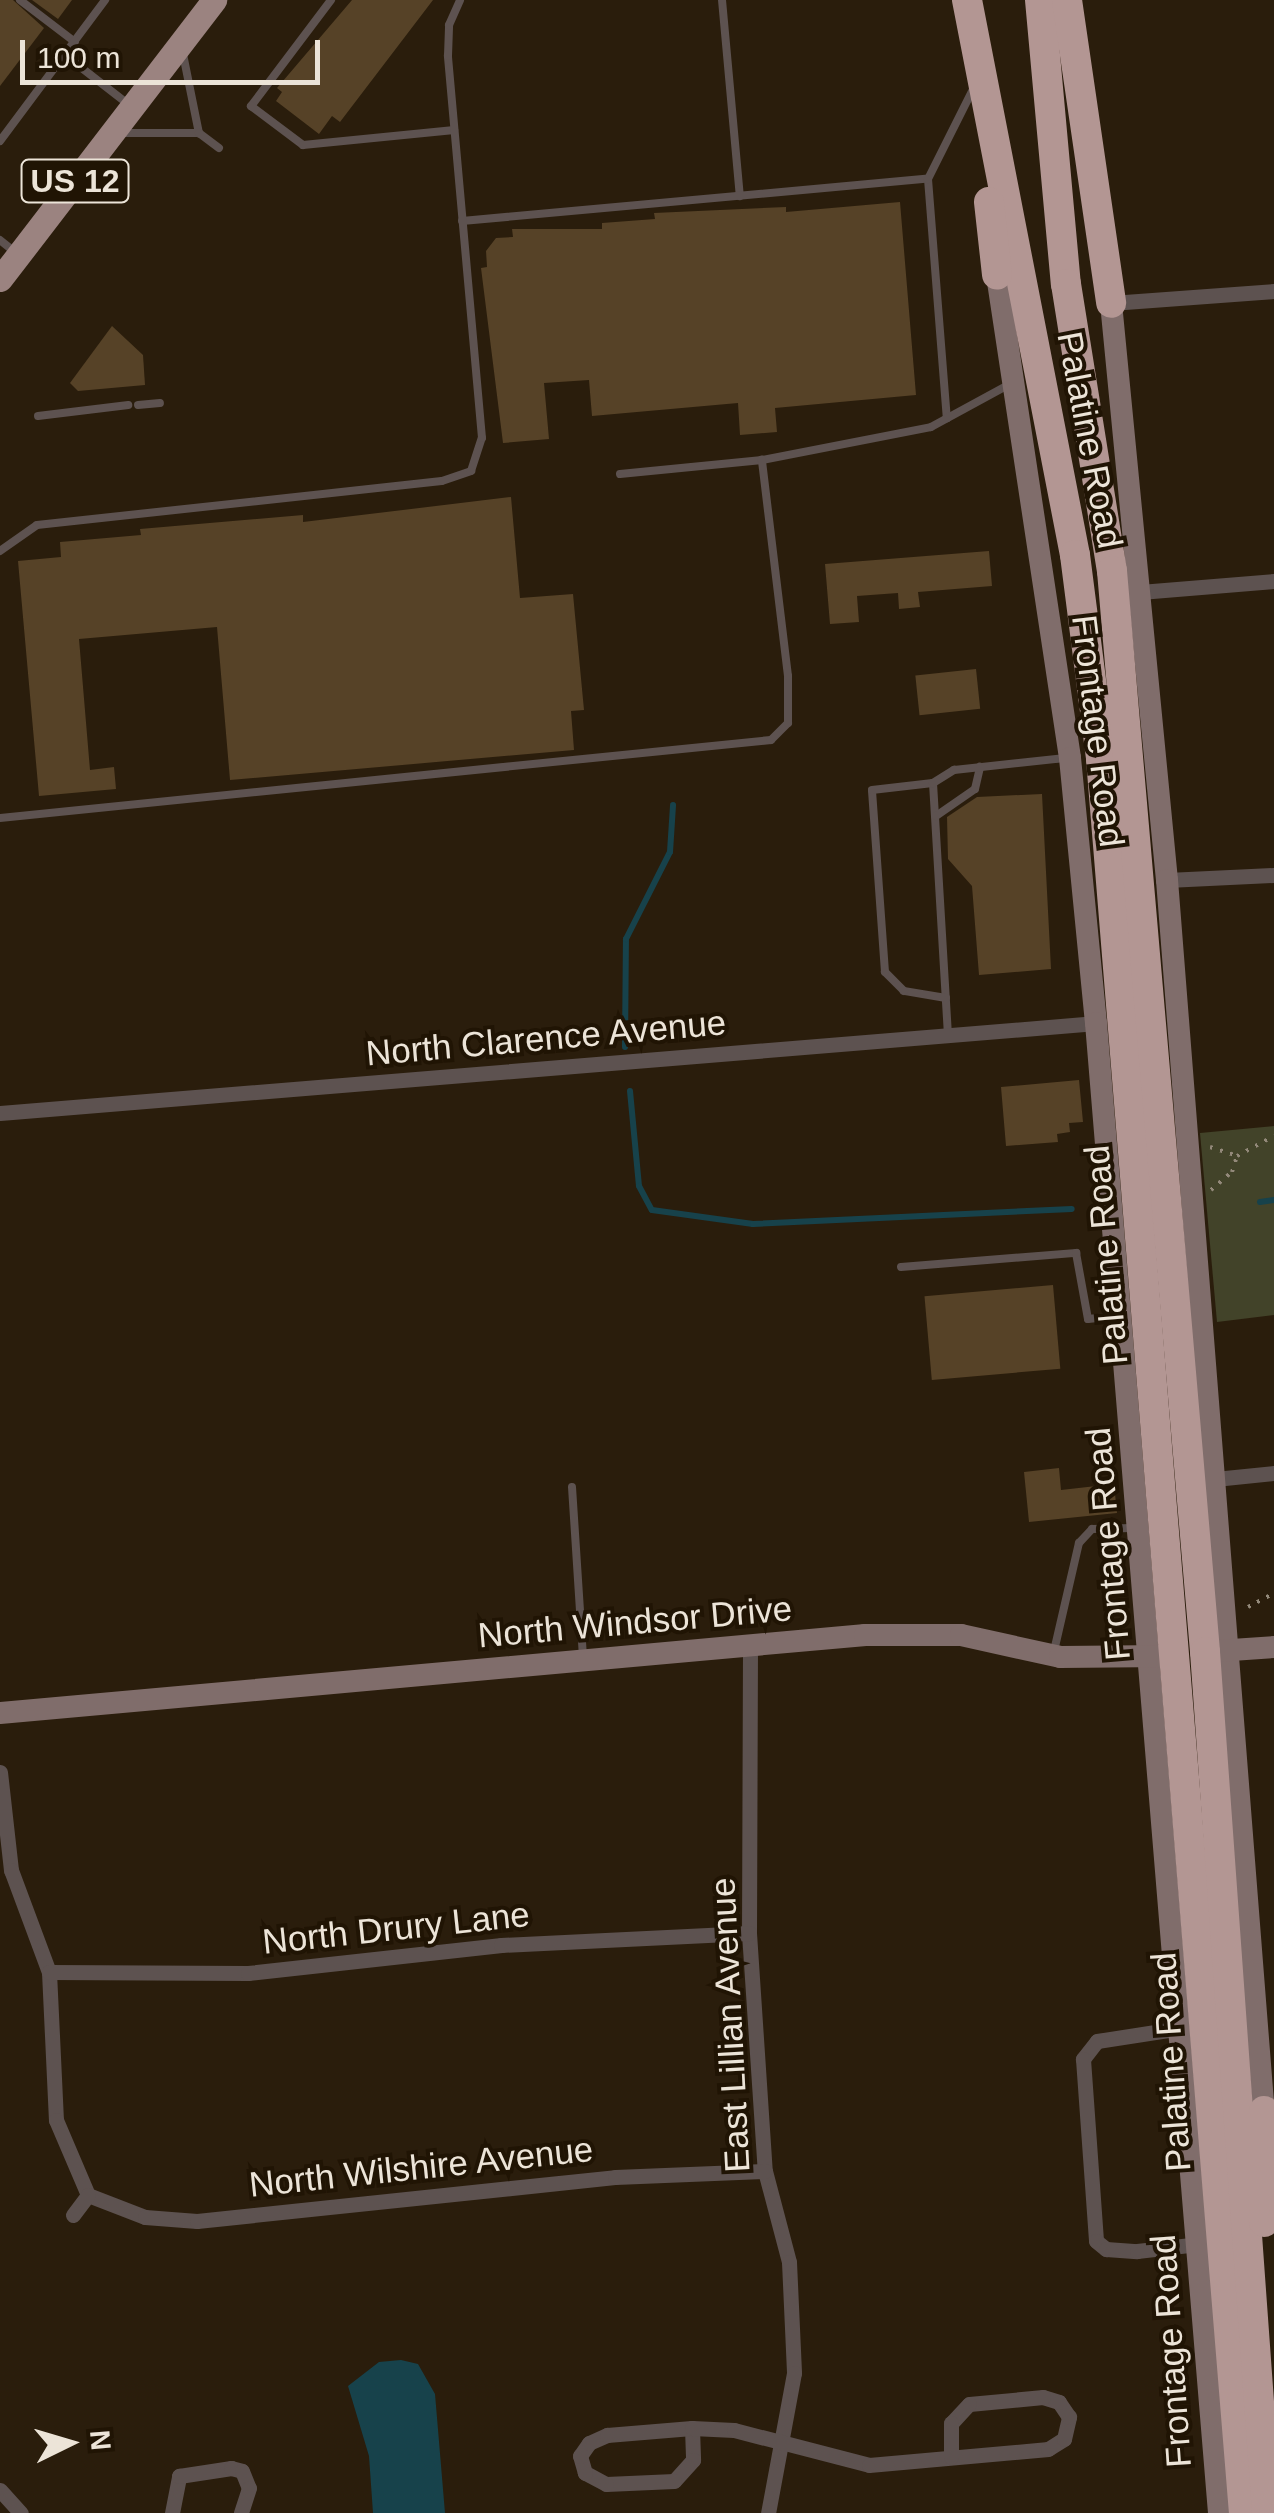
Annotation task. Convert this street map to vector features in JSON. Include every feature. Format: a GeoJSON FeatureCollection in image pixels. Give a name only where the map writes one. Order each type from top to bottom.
{"type":"FeatureCollection","features":[{"type":"Feature","properties":{"kind":"highway"},"geometry":{"type":"LineString","coordinates":[[967,0],[996,275]]}},
{"type":"Feature","properties":{"kind":"highway","name":"Palatine Road"},"geometry":{"type":"LineString","coordinates":[[967,0],[1074,555],[1098,740],[1191,1654],[1267,2513]]}},
{"type":"Feature","properties":{"kind":"highway","name":"Palatine Road"},"geometry":{"type":"LineString","coordinates":[[1040,0],[1066,284],[1112,571],[1191,1654],[1244,2513]]}},
{"type":"Feature","properties":{"kind":"highway"},"geometry":{"type":"LineString","coordinates":[[1067,0],[1111,303]]}},
{"type":"Feature","properties":{"kind":"highway"},"geometry":{"type":"LineString","coordinates":[[1264,2111],[1264,2470]]}},
{"type":"Feature","properties":{"kind":"main road","name":"US 12"},"geometry":{"type":"LineString","coordinates":[[0,279],[9,248],[111,134],[214,0]]}},
{"type":"Feature","properties":{"kind":"street","name":"Frontage Road"},"geometry":{"type":"LineString","coordinates":[[996,275],[1070,758],[1142,1528],[1191,1654],[1264,2111],[1274,2230]]}},
{"type":"Feature","properties":{"kind":"street"},"geometry":{"type":"LineString","coordinates":[[1111,303],[1274,291]]}},
{"type":"Feature","properties":{"kind":"street","name":"Frontage Road"},"geometry":{"type":"LineString","coordinates":[[1111,303],[1167,880],[1215,1479],[1191,1654],[1181,2028],[1219,2513]]}},
{"type":"Feature","properties":{"kind":"street"},"geometry":{"type":"LineString","coordinates":[[1140,592],[1274,581]]}},
{"type":"Feature","properties":{"kind":"street"},"geometry":{"type":"LineString","coordinates":[[1167,880],[1274,875]]}},
{"type":"Feature","properties":{"kind":"street","name":"North Clarence Avenue"},"geometry":{"type":"LineString","coordinates":[[0,1113],[1096,1023]]}},
{"type":"Feature","properties":{"kind":"street"},"geometry":{"type":"LineString","coordinates":[[1215,1479],[1274,1474]]}},
{"type":"Feature","properties":{"kind":"street","name":"North Windsor Drive"},"geometry":{"type":"LineString","coordinates":[[0,1713],[866,1635],[962,1635],[1052,1656],[1191,1654],[1274,1647]]}},
{"type":"Feature","properties":{"kind":"street","name":"East Lillian Avenue"},"geometry":{"type":"LineString","coordinates":[[750,1648],[750,1933],[765,2172],[789,2262],[794,2373],[768,2513]]}},
{"type":"Feature","properties":{"kind":"street"},"geometry":{"type":"LineString","coordinates":[[0,1772],[11,1870],[49,1972],[56,2120],[88,2195],[73,2214]]}},
{"type":"Feature","properties":{"kind":"street","name":"North Drury Lane"},"geometry":{"type":"LineString","coordinates":[[49,1972],[248,1973],[501,1944],[750,1933]]}},
{"type":"Feature","properties":{"kind":"street"},"geometry":{"type":"LineString","coordinates":[[1181,2028],[1097,2041],[1083,2059],[1096,2240],[1106,2249],[1137,2251],[1198,2244]]}},
{"type":"Feature","properties":{"kind":"street","name":"North Wilshire Avenue"},"geometry":{"type":"LineString","coordinates":[[88,2195],[145,2217],[197,2221],[615,2177],[765,2172]]}},
{"type":"Feature","properties":{"kind":"street"},"geometry":{"type":"LineString","coordinates":[[692,2428],[692,2460],[674,2482],[606,2484],[585,2473],[580,2456],[589,2443],[607,2435],[692,2428],[780,2441],[868,2465],[1048,2449],[1064,2438],[1069,2417],[1058,2402],[1044,2397],[969,2404],[951,2422],[952,2457]]}},
{"type":"Feature","properties":{"kind":"street"},"geometry":{"type":"LineString","coordinates":[[172,2513],[179,2476],[231,2468],[242,2471],[249,2488],[241,2513]]}},
{"type":"Feature","properties":{"kind":"street"},"geometry":{"type":"LineString","coordinates":[[0,2490],[21,2513]]}},
{"type":"Feature","properties":{"kind":"lane"},"geometry":{"type":"LineString","coordinates":[[20,0],[75,42]]}},
{"type":"Feature","properties":{"kind":"lane"},"geometry":{"type":"LineString","coordinates":[[0,140],[106,0]]}},
{"type":"Feature","properties":{"kind":"lane"},"geometry":{"type":"LineString","coordinates":[[331,0],[251,106],[303,145],[454,130]]}},
{"type":"Feature","properties":{"kind":"lane"},"geometry":{"type":"LineString","coordinates":[[0,551],[38,526],[442,481],[471,471],[482,438],[449,40],[460,0]]}},
{"type":"Feature","properties":{"kind":"lane"},"geometry":{"type":"LineString","coordinates":[[722,0],[740,196]]}},
{"type":"Feature","properties":{"kind":"lane"},"geometry":{"type":"LineString","coordinates":[[180,44],[199,132],[219,148]]}},
{"type":"Feature","properties":{"kind":"lane"},"geometry":{"type":"LineString","coordinates":[[65,55],[132,106]]}},
{"type":"Feature","properties":{"kind":"lane"},"geometry":{"type":"LineString","coordinates":[[946,418],[928,179],[976,85]]}},
{"type":"Feature","properties":{"kind":"lane"},"geometry":{"type":"LineString","coordinates":[[111,134],[199,132]]}},
{"type":"Feature","properties":{"kind":"lane"},"geometry":{"type":"LineString","coordinates":[[462,221],[928,179]]}},
{"type":"Feature","properties":{"kind":"lane"},"geometry":{"type":"LineString","coordinates":[[620,474],[762,460],[946,418],[1014,382]]}},
{"type":"Feature","properties":{"kind":"lane"},"geometry":{"type":"LineString","coordinates":[[38,416],[160,403]]}},
{"type":"Feature","properties":{"kind":"lane"},"geometry":{"type":"LineString","coordinates":[[0,818],[772,740],[788,723],[788,676],[762,460]]}},
{"type":"Feature","properties":{"kind":"lane"},"geometry":{"type":"LineString","coordinates":[[946,998],[904,990],[885,972],[872,790],[934,783],[954,770],[1070,758]]}},
{"type":"Feature","properties":{"kind":"lane"},"geometry":{"type":"LineString","coordinates":[[936,816],[975,789],[980,767]]}},
{"type":"Feature","properties":{"kind":"lane"},"geometry":{"type":"LineString","coordinates":[[934,783],[948,1035]]}},
{"type":"Feature","properties":{"kind":"lane"},"geometry":{"type":"LineString","coordinates":[[901,1267],[1076,1253],[1088,1319],[1123,1315]]}},
{"type":"Feature","properties":{"kind":"lane"},"geometry":{"type":"LineString","coordinates":[[572,1488],[584,1662]]}},
{"type":"Feature","properties":{"kind":"lane"},"geometry":{"type":"LineString","coordinates":[[1052,1656],[1079,1543],[1092,1529],[1142,1528]]}},
{"type":"Feature","properties":{"kind":"path"},"geometry":{"type":"LineString","coordinates":[[1211,1190],[1232,1172],[1237,1156],[1274,1136]]}},
{"type":"Feature","properties":{"kind":"path"},"geometry":{"type":"LineString","coordinates":[[1206,1146],[1237,1156]]}},
{"type":"Feature","properties":{"kind":"path"},"geometry":{"type":"LineString","coordinates":[[1248,1607],[1272,1594]]}},
{"type":"Feature","properties":{"kind":"green space"},"geometry":{"type":"Polygon","coordinates":[[[1274,1126],[1274,1315],[1217,1322],[1200,1133],[1274,1126]]]}},
{"type":"Feature","properties":{"kind":"water"},"geometry":{"type":"Polygon","coordinates":[[[401,2360],[418,2364],[435,2394],[445,2513],[373,2513],[369,2456],[348,2386],[379,2362],[401,2360]]]}},
{"type":"Feature","properties":{"kind":"building"},"geometry":{"type":"Polygon","coordinates":[[[0,0],[13,0],[44,28],[0,86],[0,0]]]}},
{"type":"Feature","properties":{"kind":"building"},"geometry":{"type":"Polygon","coordinates":[[[32,0],[72,0],[58,19],[32,0]]]}},
{"type":"Feature","properties":{"kind":"building"},"geometry":{"type":"Polygon","coordinates":[[[352,0],[433,0],[340,122],[332,116],[319,134],[276,101],[282,92],[277,88],[352,0]]]}},
{"type":"Feature","properties":{"kind":"building"},"geometry":{"type":"Polygon","coordinates":[[[900,202],[916,395],[775,408],[777,432],[740,435],[738,403],[592,416],[589,380],[544,383],[549,439],[503,443],[481,268],[487,267],[486,251],[496,238],[513,237],[512,229],[602,229],[602,223],[655,219],[654,213],[786,207],[786,212],[900,202]]]}},
{"type":"Feature","properties":{"kind":"building"},"geometry":{"type":"Polygon","coordinates":[[[112,326],[143,355],[145,385],[78,391],[70,383],[112,326]]]}},
{"type":"Feature","properties":{"kind":"building"},"geometry":{"type":"Polygon","coordinates":[[[511,497],[520,598],[573,594],[584,710],[571,711],[574,750],[230,780],[217,627],[79,639],[90,770],[114,767],[116,789],[39,796],[18,561],[61,557],[60,542],[141,535],[140,529],[303,515],[303,522],[511,497]]]}},
{"type":"Feature","properties":{"kind":"building"},"geometry":{"type":"Polygon","coordinates":[[[989,551],[992,586],[918,592],[920,607],[899,609],[898,593],[857,596],[859,622],[830,624],[825,564],[989,551]]]}},
{"type":"Feature","properties":{"kind":"building"},"geometry":{"type":"Polygon","coordinates":[[[976,669],[980,709],[920,715],[915,675],[976,669]]]}},
{"type":"Feature","properties":{"kind":"building"},"geometry":{"type":"Polygon","coordinates":[[[1042,794],[1051,969],[979,975],[972,886],[948,859],[947,817],[977,797],[1042,794]]]}},
{"type":"Feature","properties":{"kind":"building"},"geometry":{"type":"Polygon","coordinates":[[[1079,1080],[1083,1122],[1069,1123],[1070,1132],[1057,1134],[1058,1142],[1006,1146],[1001,1087],[1079,1080]]]}},
{"type":"Feature","properties":{"kind":"building"},"geometry":{"type":"Polygon","coordinates":[[[1053,1285],[1060,1369],[932,1380],[924,1296],[1053,1285]]]}},
{"type":"Feature","properties":{"kind":"building"},"geometry":{"type":"Polygon","coordinates":[[[1059,1468],[1061,1490],[1114,1484],[1117,1513],[1029,1522],[1024,1472],[1059,1468]]]}},
{"type":"Feature","properties":{"kind":"waterway"},"geometry":{"type":"LineString","coordinates":[[625,1047],[626,939],[670,852],[673,805]]}},
{"type":"Feature","properties":{"kind":"waterway"},"geometry":{"type":"LineString","coordinates":[[630,1091],[639,1186],[652,1210],[753,1224],[1072,1209]]}},
{"type":"Feature","properties":{"kind":"waterway"},"geometry":{"type":"LineString","coordinates":[[1260,1202],[1274,1200]]}}]}
